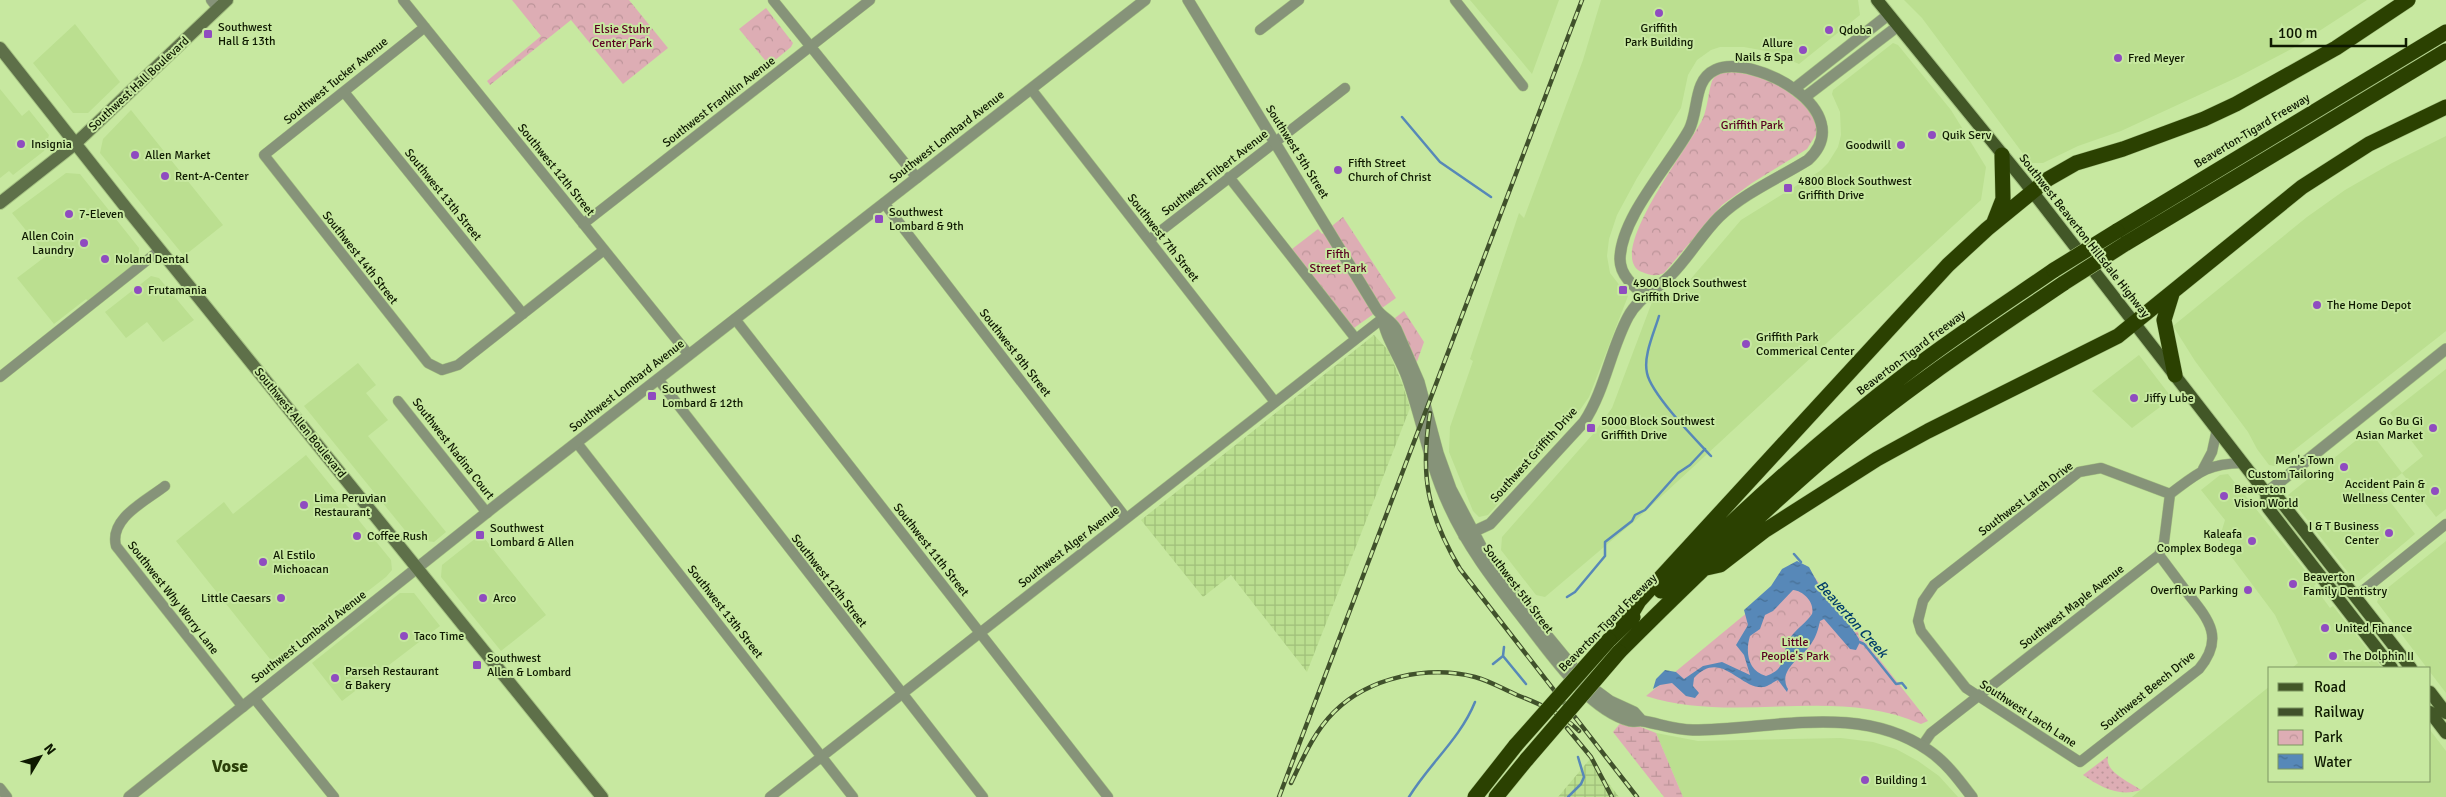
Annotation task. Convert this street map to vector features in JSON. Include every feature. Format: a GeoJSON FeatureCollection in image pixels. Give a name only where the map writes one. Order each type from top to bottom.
{"type":"FeatureCollection","features":[{"type":"Feature","properties":{"kind":"highway"},"geometry":{"type":"LineString","coordinates":[[1626,623],[1638,601],[1912,303],[1967,246],[2032,192],[2062,170],[2076,163],[2123,149],[2204,119],[2257,94],[2336,48],[2408,0]]}},
{"type":"Feature","properties":{"kind":"highway","name":"Beaverton-Tigard Freeway"},"geometry":{"type":"LineString","coordinates":[[1475,797],[1516,745],[1626,623],[1740,514],[1873,399],[1958,336],[2054,270],[2446,32]]}},
{"type":"Feature","properties":{"kind":"highway"},"geometry":{"type":"LineString","coordinates":[[1496,797],[1526,758],[1619,652],[1748,525],[1834,449],[1931,374],[2064,283],[2125,244],[2446,51]]}},
{"type":"Feature","properties":{"kind":"highway"},"geometry":{"type":"LineString","coordinates":[[1702,569],[1720,564],[1772,526],[1877,459],[1928,431],[2118,336],[2302,186],[2378,140],[2446,107]]}},
{"type":"Feature","properties":{"kind":"highway"},"geometry":{"type":"LineString","coordinates":[[1994,223],[2003,199],[2002,155]]}},
{"type":"Feature","properties":{"kind":"highway"},"geometry":{"type":"LineString","coordinates":[[2172,292],[2164,320],[2175,375]]}},
{"type":"Feature","properties":{"kind":"main road","name":"Southwest Hall Boulevard"},"geometry":{"type":"LineString","coordinates":[[0,203],[75,144],[214,5],[227,0]]}},
{"type":"Feature","properties":{"kind":"main road","name":"Southwest Beaverton Hillsdale Highway"},"geometry":{"type":"LineString","coordinates":[[1876,0],[2032,192],[2266,493],[2279,499],[2410,667]]}},
{"type":"Feature","properties":{"kind":"main road","name":"Southwest Allen Boulevard"},"geometry":{"type":"LineString","coordinates":[[0,48],[160,250],[602,797]]}},
{"type":"Feature","properties":{"kind":"main road","name":"Southwest Beaverton Hillsdale Highway"},"geometry":{"type":"LineString","coordinates":[[2266,493],[2268,508],[2391,667]]}},
{"type":"Feature","properties":{"kind":"main road"},"geometry":{"type":"LineString","coordinates":[[2334,594],[2350,598],[2355,597]]}},
{"type":"Feature","properties":{"kind":"main road"},"geometry":{"type":"LineString","coordinates":[[2431,693],[2446,713]]}},
{"type":"Feature","properties":{"kind":"main road"},"geometry":{"type":"LineString","coordinates":[[2431,713],[2446,733]]}},
{"type":"Feature","properties":{"kind":"street","name":"Southwest 12th Street"},"geometry":{"type":"LineString","coordinates":[[403,0],[689,355]]}},
{"type":"Feature","properties":{"kind":"street"},"geometry":{"type":"LineString","coordinates":[[773,0],[917,178]]}},
{"type":"Feature","properties":{"kind":"street","name":"Southwest Franklin Avenue"},"geometry":{"type":"LineString","coordinates":[[583,224],[870,0]]}},
{"type":"Feature","properties":{"kind":"street","name":"Southwest Lombard Avenue"},"geometry":{"type":"LineString","coordinates":[[136,795],[254,698],[577,442],[1145,0]]}},
{"type":"Feature","properties":{"kind":"street","name":"Southwest 5th Street"},"geometry":{"type":"LineString","coordinates":[[1188,0],[1383,318],[1384,326],[1399,355],[1412,392],[1438,480],[1488,574],[1572,681],[1605,708],[1631,721],[1642,720],[1667,727],[1692,730],[1846,722],[1888,731],[1922,746],[1938,757],[1972,797]]}},
{"type":"Feature","properties":{"kind":"street"},"geometry":{"type":"LineString","coordinates":[[1260,30],[1299,0]]}},
{"type":"Feature","properties":{"kind":"street"},"geometry":{"type":"LineString","coordinates":[[1456,1],[1523,86]]}},
{"type":"Feature","properties":{"kind":"street"},"geometry":{"type":"LineString","coordinates":[[1794,89],[1888,15]]}},
{"type":"Feature","properties":{"kind":"street"},"geometry":{"type":"LineString","coordinates":[[1806,97],[1866,48],[1898,26]]}},
{"type":"Feature","properties":{"kind":"street","name":"Southwest Tucker Avenue"},"geometry":{"type":"LineString","coordinates":[[264,155],[424,27]]}},
{"type":"Feature","properties":{"kind":"street","name":"Southwest Griffith Drive"},"geometry":{"type":"LineString","coordinates":[[1468,534],[1490,524],[1584,422],[1596,403],[1628,316],[1645,295],[1660,286],[1672,274],[1708,229],[1725,212],[1748,195],[1808,160],[1816,152],[1822,135],[1821,119],[1815,107],[1806,97],[1772,77],[1745,69],[1723,67],[1705,76],[1689,130],[1640,203],[1621,253],[1620,262],[1624,273],[1635,288],[1645,295]]}},
{"type":"Feature","properties":{"kind":"street","name":"Southwest Filbert Avenue"},"geometry":{"type":"LineString","coordinates":[[1149,240],[1345,88]]}},
{"type":"Feature","properties":{"kind":"street","name":"Southwest 7th Street"},"geometry":{"type":"LineString","coordinates":[[1031,89],[1275,402]]}},
{"type":"Feature","properties":{"kind":"street","name":"Southwest 13th Street"},"geometry":{"type":"LineString","coordinates":[[344,92],[523,314]]}},
{"type":"Feature","properties":{"kind":"street","name":"Southwest 14th Street"},"geometry":{"type":"LineString","coordinates":[[264,155],[428,363],[442,370],[458,365],[523,314]]}},
{"type":"Feature","properties":{"kind":"street"},"geometry":{"type":"LineString","coordinates":[[1229,177],[1356,339]]}},
{"type":"Feature","properties":{"kind":"street","name":"Southwest 9th Street"},"geometry":{"type":"LineString","coordinates":[[884,203],[1126,518]]}},
{"type":"Feature","properties":{"kind":"street"},"geometry":{"type":"LineString","coordinates":[[0,377],[160,250]]}},
{"type":"Feature","properties":{"kind":"street"},"geometry":{"type":"LineString","coordinates":[[523,314],[604,250]]}},
{"type":"Feature","properties":{"kind":"street","name":"Southwest Alger Avenue"},"geometry":{"type":"LineString","coordinates":[[770,797],[981,634],[1034,588],[1383,318]]}},
{"type":"Feature","properties":{"kind":"street","name":"Southwest 11th Street"},"geometry":{"type":"LineString","coordinates":[[735,319],[1108,797]]}},
{"type":"Feature","properties":{"kind":"street"},"geometry":{"type":"LineString","coordinates":[[2266,493],[2446,349]]}},
{"type":"Feature","properties":{"kind":"street","name":"Southwest 12th Street"},"geometry":{"type":"LineString","coordinates":[[658,380],[983,797]]}},
{"type":"Feature","properties":{"kind":"street","name":"Southwest Nadina Court"},"geometry":{"type":"LineString","coordinates":[[398,401],[487,513]]}},
{"type":"Feature","properties":{"kind":"street"},"geometry":{"type":"LineString","coordinates":[[2159,555],[2164,542],[2170,494],[2202,469],[2212,452],[2217,429]]}},
{"type":"Feature","properties":{"kind":"street","name":"Southwest 13th Street"},"geometry":{"type":"LineString","coordinates":[[577,442],[853,797]]}},
{"type":"Feature","properties":{"kind":"street"},"geometry":{"type":"LineString","coordinates":[[2202,469],[2221,464],[2242,463]]}},
{"type":"Feature","properties":{"kind":"street","name":"Southwest Larch Drive"},"geometry":{"type":"LineString","coordinates":[[1934,585],[2079,472],[2101,468],[2170,494]]}},
{"type":"Feature","properties":{"kind":"street","name":"Southwest Why Worry Lane"},"geometry":{"type":"LineString","coordinates":[[165,486],[122,520],[115,532],[116,546],[243,707]]}},
{"type":"Feature","properties":{"kind":"street"},"geometry":{"type":"LineString","coordinates":[[2355,597],[2446,524]]}},
{"type":"Feature","properties":{"kind":"street","name":"Southwest Maple Avenue"},"geometry":{"type":"LineString","coordinates":[[1922,746],[1931,734],[1978,696],[2159,555]]}},
{"type":"Feature","properties":{"kind":"street","name":"Southwest Beech Drive"},"geometry":{"type":"LineString","coordinates":[[2080,762],[2199,669],[2212,649],[2212,632],[2209,623],[2159,555]]}},
{"type":"Feature","properties":{"kind":"street","name":"Southwest Larch Lane"},"geometry":{"type":"LineString","coordinates":[[1934,585],[1928,592],[1919,613],[1921,631],[1966,688],[2080,762]]}},
{"type":"Feature","properties":{"kind":"street"},"geometry":{"type":"LineString","coordinates":[[254,698],[334,797]]}},
{"type":"Feature","properties":{"kind":"street"},"geometry":{"type":"LineString","coordinates":[[0,788],[7,797]]}},
{"type":"Feature","properties":{"kind":"shaded area"},"geometry":{"type":"Polygon","coordinates":[[[1470,0],[1559,0],[1532,74],[1512,50],[1470,0]]]}},
{"type":"Feature","properties":{"kind":"shaded area"},"geometry":{"type":"Polygon","coordinates":[[[1601,0],[1858,0],[1860,15],[1799,64],[1771,52],[1744,47],[1720,47],[1711,50],[1697,60],[1688,75],[1681,108],[1637,178],[1617,215],[1609,239],[1607,256],[1610,273],[1628,296],[1589,397],[1575,417],[1488,515],[1479,517],[1473,511],[1449,452],[1450,427],[1473,361],[1470,359],[1519,213],[1524,218],[1583,60],[1601,0]]]}},
{"type":"Feature","properties":{"kind":"shaded area"},"geometry":{"type":"Polygon","coordinates":[[[1904,0],[2367,0],[2293,48],[2238,77],[2121,131],[2078,146],[2043,163],[2030,163],[1922,18],[1904,0]]]}},
{"type":"Feature","properties":{"kind":"shaded area"},"geometry":{"type":"Polygon","coordinates":[[[75,24],[120,82],[88,113],[73,113],[33,63],[75,24]]]}},
{"type":"Feature","properties":{"kind":"shaded area"},"geometry":{"type":"Polygon","coordinates":[[[1893,43],[1898,45],[1951,110],[1986,167],[1981,200],[1637,519],[1545,597],[1536,595],[1501,550],[1502,537],[1593,434],[1612,408],[1652,302],[1677,295],[1741,220],[1820,171],[1828,163],[1838,147],[1841,135],[1840,112],[1832,94],[1833,90],[1893,43]]]}},
{"type":"Feature","properties":{"kind":"shaded area"},"geometry":{"type":"Polygon","coordinates":[[[0,89],[22,116],[29,110],[49,135],[44,151],[13,175],[9,171],[0,178],[0,89]]]}},
{"type":"Feature","properties":{"kind":"shaded area"},"geometry":{"type":"Polygon","coordinates":[[[131,110],[223,225],[184,256],[100,153],[103,139],[131,110]]]}},
{"type":"Feature","properties":{"kind":"shaded area"},"geometry":{"type":"Polygon","coordinates":[[[2446,136],[2446,331],[2274,466],[2269,465],[2257,449],[2248,432],[2195,361],[2173,326],[2307,217],[2345,190],[2392,163],[2446,136]]]}},
{"type":"Feature","properties":{"kind":"shaded area"},"geometry":{"type":"Polygon","coordinates":[[[66,173],[80,174],[139,248],[138,261],[88,301],[86,299],[54,324],[17,278],[50,253],[45,254],[12,213],[66,173]]]}},
{"type":"Feature","properties":{"kind":"shaded area"},"geometry":{"type":"Polygon","coordinates":[[[151,276],[159,278],[194,320],[163,342],[147,322],[126,338],[105,312],[151,276]]]}},
{"type":"Feature","properties":{"kind":"shaded area"},"geometry":{"type":"Polygon","coordinates":[[[1374,335],[1388,350],[1410,408],[1307,672],[1231,575],[1203,597],[1141,520],[1374,335]]]}},
{"type":"Feature","properties":{"kind":"shaded area"},"geometry":{"type":"Polygon","coordinates":[[[2139,355],[2172,398],[2132,428],[2092,391],[2139,355]]]}},
{"type":"Feature","properties":{"kind":"shaded area"},"geometry":{"type":"Polygon","coordinates":[[[358,363],[376,385],[366,393],[388,420],[368,436],[446,532],[434,542],[412,539],[304,406],[358,363]]]}},
{"type":"Feature","properties":{"kind":"shaded area"},"geometry":{"type":"Polygon","coordinates":[[[2446,369],[2446,509],[2436,517],[2402,473],[2423,456],[2390,413],[2446,369]]]}},
{"type":"Feature","properties":{"kind":"shaded area"},"geometry":{"type":"Polygon","coordinates":[[[2369,430],[2402,473],[2381,490],[2415,534],[2359,581],[2353,579],[2288,495],[2369,430]]]}},
{"type":"Feature","properties":{"kind":"shaded area"},"geometry":{"type":"Polygon","coordinates":[[[306,455],[391,560],[392,570],[386,577],[274,664],[176,541],[224,502],[233,514],[306,455]]]}},
{"type":"Feature","properties":{"kind":"shaded area"},"geometry":{"type":"Polygon","coordinates":[[[2228,474],[2316,584],[2314,586],[2330,608],[2333,606],[2381,667],[2293,667],[2298,663],[2275,615],[2219,540],[2225,520],[2201,490],[2220,475],[2228,474]]]}},
{"type":"Feature","properties":{"kind":"shaded area"},"geometry":{"type":"Polygon","coordinates":[[[481,534],[546,615],[501,651],[441,577],[442,565],[481,534]]]}},
{"type":"Feature","properties":{"kind":"shaded area"},"geometry":{"type":"Polygon","coordinates":[[[2446,541],[2446,693],[2431,673],[2431,667],[2426,667],[2377,602],[2380,594],[2446,541]]]}},
{"type":"Feature","properties":{"kind":"shaded area"},"geometry":{"type":"Polygon","coordinates":[[[400,593],[414,593],[440,626],[342,701],[312,663],[400,593]]]}},
{"type":"Feature","properties":{"kind":"shaded area"},"geometry":{"type":"Polygon","coordinates":[[[2268,688],[2268,782],[2431,782],[2431,731],[2446,751],[2446,797],[2132,797],[2268,688]]]}},
{"type":"Feature","properties":{"kind":"shaded area"},"geometry":{"type":"Polygon","coordinates":[[[1656,733],[1698,741],[1841,738],[1873,742],[1896,749],[1918,761],[1939,776],[1958,797],[1683,797],[1656,733]]]}},
{"type":"Feature","properties":{"kind":"shaded area"},"geometry":{"type":"Polygon","coordinates":[[[1590,759],[1619,797],[1558,797],[1590,759]]]}},
{"type":"Feature","properties":{"kind":"green space","name":"Elsie Stuhr Center Park"},"geometry":{"type":"Polygon","coordinates":[[[512,0],[629,0],[668,48],[623,84],[571,20],[490,85],[487,81],[541,36],[512,0]]]}},
{"type":"Feature","properties":{"kind":"green space"},"geometry":{"type":"Polygon","coordinates":[[[766,8],[793,43],[791,47],[769,65],[739,29],[766,8]]]}},
{"type":"Feature","properties":{"kind":"green space","name":"Griffith Park"},"geometry":{"type":"Polygon","coordinates":[[[1727,70],[1774,80],[1815,114],[1817,133],[1807,149],[1752,183],[1722,205],[1664,273],[1653,275],[1642,272],[1633,262],[1633,245],[1641,223],[1654,198],[1703,118],[1712,81],[1715,76],[1727,70]]]}},
{"type":"Feature","properties":{"kind":"green space","name":"Fifth Street Park"},"geometry":{"type":"Polygon","coordinates":[[[1343,217],[1396,298],[1354,328],[1292,249],[1318,229],[1322,234],[1343,217]]]}},
{"type":"Feature","properties":{"kind":"green space"},"geometry":{"type":"Polygon","coordinates":[[[1404,311],[1424,342],[1414,370],[1381,329],[1404,311]]]}},
{"type":"Feature","properties":{"kind":"green space","name":"Little People's Park"},"geometry":{"type":"Polygon","coordinates":[[[1805,565],[1928,721],[1921,724],[1888,713],[1854,707],[1715,707],[1680,704],[1646,696],[1805,565]]]}},
{"type":"Feature","properties":{"kind":"green space"},"geometry":{"type":"Polygon","coordinates":[[[1623,720],[1656,733],[1683,797],[1664,797],[1613,732],[1623,720]]]}},
{"type":"Feature","properties":{"kind":"green space"},"geometry":{"type":"Polygon","coordinates":[[[2108,756],[2108,762],[2114,772],[2141,790],[2118,792],[2097,784],[2083,775],[2108,756]]]}},
{"type":"Feature","properties":{"kind":"water"},"geometry":{"type":"Polygon","coordinates":[[[1797,561],[1809,567],[1821,589],[1840,609],[1859,639],[1856,650],[1850,649],[1824,619],[1820,621],[1817,633],[1811,644],[1788,670],[1785,682],[1788,689],[1787,692],[1778,680],[1768,686],[1755,686],[1722,668],[1713,667],[1704,670],[1694,678],[1693,686],[1699,693],[1695,698],[1686,696],[1672,683],[1660,685],[1653,689],[1656,679],[1665,670],[1676,672],[1684,679],[1703,666],[1722,662],[1750,675],[1744,655],[1736,645],[1748,625],[1744,610],[1771,586],[1782,569],[1797,561]],[[1793,590],[1773,611],[1765,615],[1760,629],[1750,636],[1749,660],[1760,674],[1766,676],[1778,669],[1790,638],[1812,614],[1812,606],[1808,598],[1793,590]]]}},
{"type":"Feature","properties":{"kind":"waterway"},"geometry":{"type":"LineString","coordinates":[[1402,117],[1440,162],[1491,197]]}},
{"type":"Feature","properties":{"kind":"waterway","name":"Beaverton Creek"},"geometry":{"type":"LineString","coordinates":[[1659,316],[1646,359],[1650,382],[1665,404],[1711,456]]}},
{"type":"Feature","properties":{"kind":"waterway"},"geometry":{"type":"LineString","coordinates":[[1567,597],[1575,592],[1605,556],[1605,542],[1632,521],[1635,515],[1645,510],[1678,473],[1690,465],[1705,449]]}},
{"type":"Feature","properties":{"kind":"waterway","name":"Beaverton Creek"},"geometry":{"type":"LineString","coordinates":[[1794,554],[1801,562]]}},
{"type":"Feature","properties":{"kind":"waterway","name":"Beaverton Creek"},"geometry":{"type":"LineString","coordinates":[[1857,641],[1864,644],[1896,684],[1902,683],[1906,688]]}},
{"type":"Feature","properties":{"kind":"waterway"},"geometry":{"type":"LineString","coordinates":[[1493,664],[1503,656],[1504,647]]}},
{"type":"Feature","properties":{"kind":"waterway"},"geometry":{"type":"LineString","coordinates":[[1503,656],[1526,684]]}},
{"type":"Feature","properties":{"kind":"waterway"},"geometry":{"type":"LineString","coordinates":[[1409,797],[1453,740],[1475,702]]}},
{"type":"Feature","properties":{"kind":"waterway"},"geometry":{"type":"LineString","coordinates":[[1568,797],[1581,784],[1584,777],[1578,757]]}},
{"type":"Feature","properties":{"kind":"railway"},"geometry":{"type":"LineString","coordinates":[[1279,797],[1582,0]]}},
{"type":"Feature","properties":{"kind":"railway"},"geometry":{"type":"LineString","coordinates":[[1430,413],[1427,435],[1426,475],[1433,512],[1449,549],[1460,569],[1637,797]]}},
{"type":"Feature","properties":{"kind":"railway"},"geometry":{"type":"LineString","coordinates":[[1291,783],[1315,737],[1334,712],[1364,690],[1400,677],[1438,672],[1475,677],[1550,710],[1565,719],[1579,731]]}},
{"type":"Feature","properties":{"kind":"railway"},"geometry":{"type":"LineString","coordinates":[[1567,728],[1591,757],[1612,797]]}},
{"type":"Feature","properties":{"kind":"place","name":"Griffith Park Building"},"geometry":{"type":"Point","coordinates":[1659,13]}},
{"type":"Feature","properties":{"kind":"place","name":"Qdoba"},"geometry":{"type":"Point","coordinates":[1829,30]}},
{"type":"Feature","properties":{"kind":"place","name":"Southwest Hall & 13th"},"geometry":{"type":"Point","coordinates":[208,34]}},
{"type":"Feature","properties":{"kind":"place","name":"Allure Nails & Spa"},"geometry":{"type":"Point","coordinates":[1803,50]}},
{"type":"Feature","properties":{"kind":"place","name":"Fred Meyer"},"geometry":{"type":"Point","coordinates":[2118,58]}},
{"type":"Feature","properties":{"kind":"place","name":"Quik Serv"},"geometry":{"type":"Point","coordinates":[1932,135]}},
{"type":"Feature","properties":{"kind":"place","name":"Insignia"},"geometry":{"type":"Point","coordinates":[21,144]}},
{"type":"Feature","properties":{"kind":"place","name":"Goodwill"},"geometry":{"type":"Point","coordinates":[1901,145]}},
{"type":"Feature","properties":{"kind":"place","name":"Allen Market"},"geometry":{"type":"Point","coordinates":[135,155]}},
{"type":"Feature","properties":{"kind":"place","name":"Fifth Street Church of Christ"},"geometry":{"type":"Point","coordinates":[1338,170]}},
{"type":"Feature","properties":{"kind":"place","name":"Rent-A-Center"},"geometry":{"type":"Point","coordinates":[165,176]}},
{"type":"Feature","properties":{"kind":"place","name":"4800 Block Southwest Griffith Drive"},"geometry":{"type":"Point","coordinates":[1788,188]}},
{"type":"Feature","properties":{"kind":"place","name":"7-Eleven"},"geometry":{"type":"Point","coordinates":[69,214]}},
{"type":"Feature","properties":{"kind":"place","name":"Southwest Lombard & 9th"},"geometry":{"type":"Point","coordinates":[879,219]}},
{"type":"Feature","properties":{"kind":"place","name":"Allen Coin Laundry"},"geometry":{"type":"Point","coordinates":[84,243]}},
{"type":"Feature","properties":{"kind":"place","name":"Noland Dental"},"geometry":{"type":"Point","coordinates":[105,259]}},
{"type":"Feature","properties":{"kind":"place","name":"Frutamania"},"geometry":{"type":"Point","coordinates":[138,290]}},
{"type":"Feature","properties":{"kind":"place","name":"4900 Block Southwest Griffith Drive"},"geometry":{"type":"Point","coordinates":[1623,290]}},
{"type":"Feature","properties":{"kind":"place","name":"The Home Depot"},"geometry":{"type":"Point","coordinates":[2317,305]}},
{"type":"Feature","properties":{"kind":"place","name":"Griffith Park Commerical Center"},"geometry":{"type":"Point","coordinates":[1746,344]}},
{"type":"Feature","properties":{"kind":"place","name":"Southwest Lombard & 12th"},"geometry":{"type":"Point","coordinates":[652,396]}},
{"type":"Feature","properties":{"kind":"place","name":"Jiffy Lube"},"geometry":{"type":"Point","coordinates":[2134,398]}},
{"type":"Feature","properties":{"kind":"place","name":"5000 Block Southwest Griffith Drive"},"geometry":{"type":"Point","coordinates":[1591,428]}},
{"type":"Feature","properties":{"kind":"place","name":"Go Bu Gi Asian Market"},"geometry":{"type":"Point","coordinates":[2433,428]}},
{"type":"Feature","properties":{"kind":"place","name":"Men's Town Custom Tailoring"},"geometry":{"type":"Point","coordinates":[2344,467]}},
{"type":"Feature","properties":{"kind":"place","name":"Accident Pain & Wellness Center"},"geometry":{"type":"Point","coordinates":[2435,491]}},
{"type":"Feature","properties":{"kind":"place","name":"Beaverton Vision World"},"geometry":{"type":"Point","coordinates":[2224,496]}},
{"type":"Feature","properties":{"kind":"place","name":"Lima Peruvian Restaurant"},"geometry":{"type":"Point","coordinates":[304,505]}},
{"type":"Feature","properties":{"kind":"place","name":"I & T Business Center"},"geometry":{"type":"Point","coordinates":[2389,533]}},
{"type":"Feature","properties":{"kind":"place","name":"Southwest Lombard & Allen"},"geometry":{"type":"Point","coordinates":[480,535]}},
{"type":"Feature","properties":{"kind":"place","name":"Coffee Rush"},"geometry":{"type":"Point","coordinates":[357,536]}},
{"type":"Feature","properties":{"kind":"place","name":"Kaleafa Complex Bodega"},"geometry":{"type":"Point","coordinates":[2252,541]}},
{"type":"Feature","properties":{"kind":"place","name":"Al Estilo Michoacan"},"geometry":{"type":"Point","coordinates":[263,562]}},
{"type":"Feature","properties":{"kind":"place","name":"Beaverton Family Dentistry"},"geometry":{"type":"Point","coordinates":[2293,584]}},
{"type":"Feature","properties":{"kind":"place","name":"Overflow Parking"},"geometry":{"type":"Point","coordinates":[2248,590]}},
{"type":"Feature","properties":{"kind":"place","name":"Little Caesars"},"geometry":{"type":"Point","coordinates":[281,598]}},
{"type":"Feature","properties":{"kind":"place","name":"Arco"},"geometry":{"type":"Point","coordinates":[483,598]}},
{"type":"Feature","properties":{"kind":"place","name":"United Finance"},"geometry":{"type":"Point","coordinates":[2325,628]}},
{"type":"Feature","properties":{"kind":"place","name":"Taco Time"},"geometry":{"type":"Point","coordinates":[404,636]}},
{"type":"Feature","properties":{"kind":"place","name":"The Dolphin II"},"geometry":{"type":"Point","coordinates":[2333,656]}},
{"type":"Feature","properties":{"kind":"place","name":"Southwest Allen & Lombard"},"geometry":{"type":"Point","coordinates":[477,665]}},
{"type":"Feature","properties":{"kind":"place","name":"Parseh Restaurant & Bakery"},"geometry":{"type":"Point","coordinates":[335,678]}},
{"type":"Feature","properties":{"kind":"place","name":"Building 1"},"geometry":{"type":"Point","coordinates":[1865,780]}},
{"type":"Feature","properties":{"kind":"district","name":"Vose"},"geometry":{"type":"Point","coordinates":[230,766]}}]}
